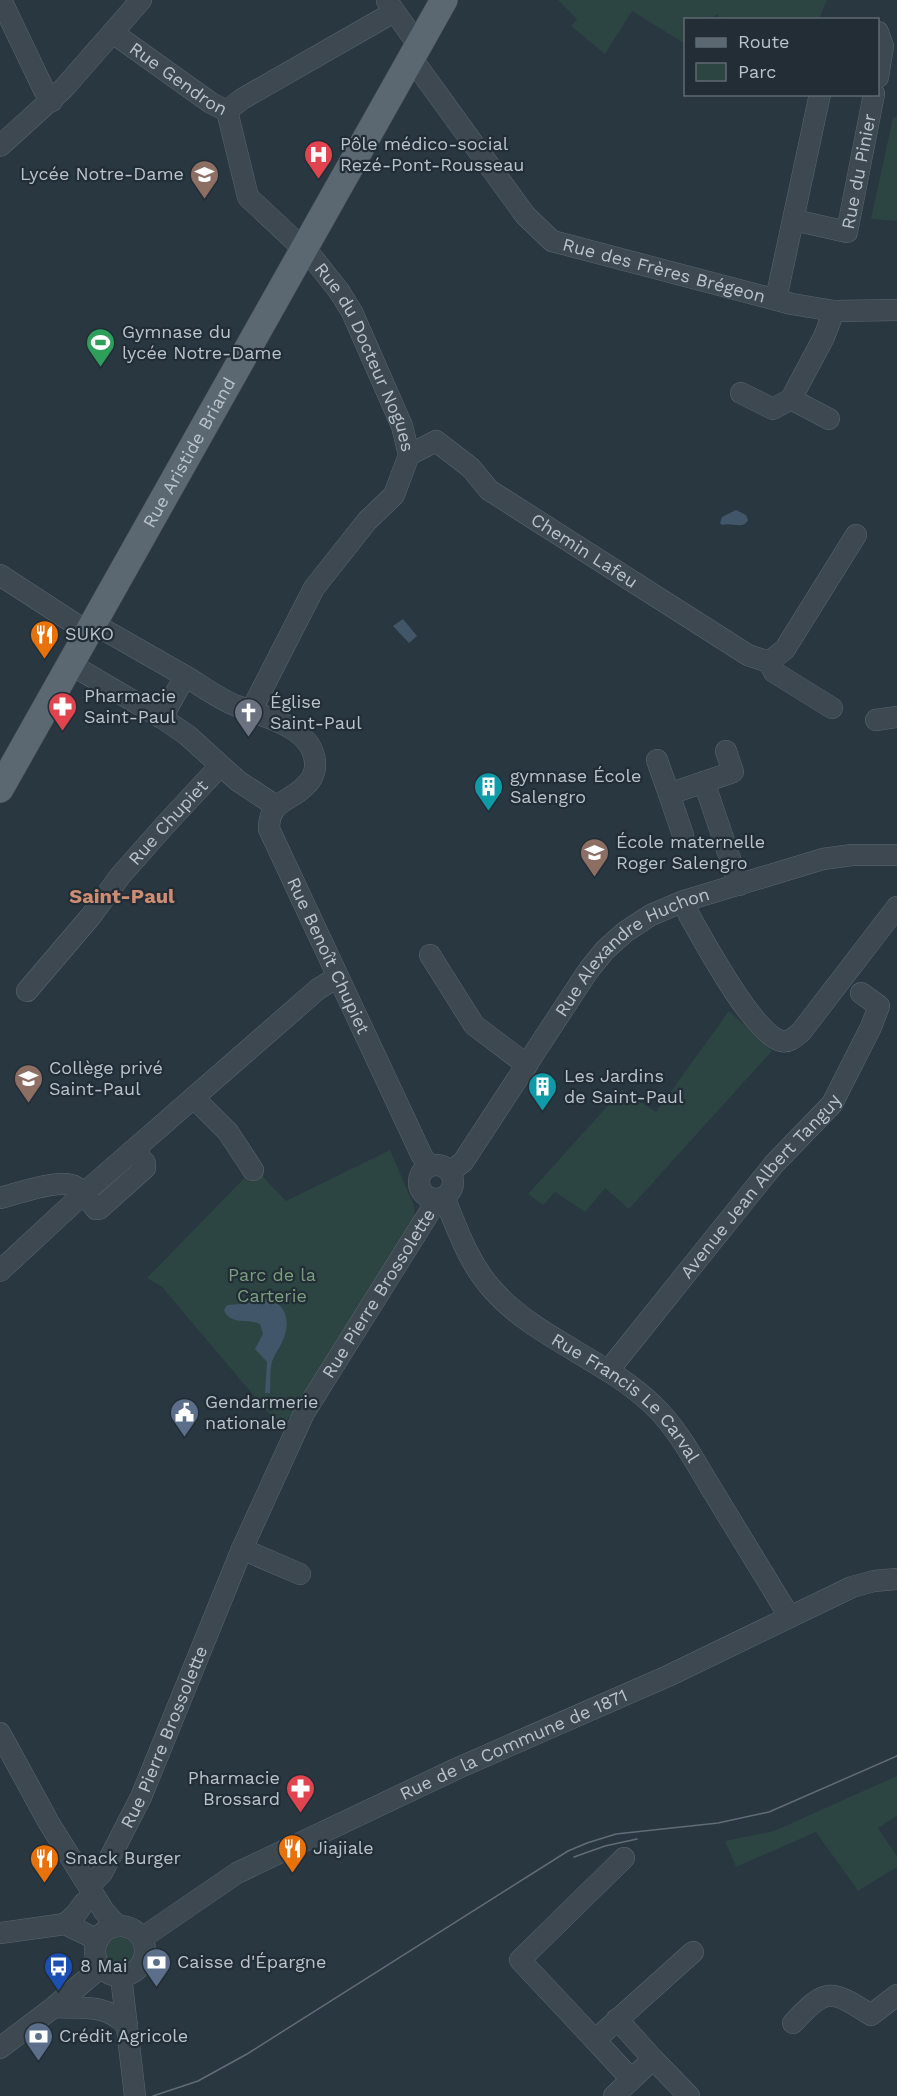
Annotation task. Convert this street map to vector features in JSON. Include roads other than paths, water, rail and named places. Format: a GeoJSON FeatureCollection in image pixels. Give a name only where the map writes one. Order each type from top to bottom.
{"type":"FeatureCollection","features":[{"type":"Feature","properties":{"kind":"main road","name":"Rue Aristide Briand"},"geometry":{"type":"LineString","coordinates":[[0,789],[444,0]]}},
{"type":"Feature","properties":{"kind":"street"},"geometry":{"type":"LineString","coordinates":[[1,0],[44,90],[52,101]]}},
{"type":"Feature","properties":{"kind":"street"},"geometry":{"type":"LineString","coordinates":[[0,146],[52,101],[139,1]]}},
{"type":"Feature","properties":{"kind":"street"},"geometry":{"type":"LineString","coordinates":[[227,111],[242,99],[390,6]]}},
{"type":"Feature","properties":{"kind":"street","name":"Rue des Frères Brégeon"},"geometry":{"type":"LineString","coordinates":[[390,6],[416,52],[525,215],[552,241],[776,299],[834,311],[897,310]]}},
{"type":"Feature","properties":{"kind":"street","name":"Rue Gendron"},"geometry":{"type":"LineString","coordinates":[[113,33],[211,103],[227,111],[248,196],[304,250]]}},
{"type":"Feature","properties":{"kind":"street"},"geometry":{"type":"LineString","coordinates":[[879,35],[883,46],[879,71]]}},
{"type":"Feature","properties":{"kind":"street"},"geometry":{"type":"LineString","coordinates":[[776,299],[820,96]]}},
{"type":"Feature","properties":{"kind":"street","name":"Rue du Pinier"},"geometry":{"type":"LineString","coordinates":[[794,220],[848,232],[874,96]]}},
{"type":"Feature","properties":{"kind":"street","name":"Rue du Docteur Nogues"},"geometry":{"type":"LineString","coordinates":[[251,711],[314,588],[367,521],[394,495],[409,455],[402,426],[352,312],[322,268],[304,250]]}},
{"type":"Feature","properties":{"kind":"street"},"geometry":{"type":"LineString","coordinates":[[741,393],[773,409],[791,399],[824,337],[834,311]]}},
{"type":"Feature","properties":{"kind":"street"},"geometry":{"type":"LineString","coordinates":[[791,399],[829,419]]}},
{"type":"Feature","properties":{"kind":"street","name":"Chemin Lafeu"},"geometry":{"type":"LineString","coordinates":[[409,455],[436,441],[471,468],[489,490],[748,655],[769,662],[774,672],[832,708]]}},
{"type":"Feature","properties":{"kind":"street"},"geometry":{"type":"LineString","coordinates":[[769,662],[785,649],[856,535]]}},
{"type":"Feature","properties":{"kind":"street"},"geometry":{"type":"LineString","coordinates":[[0,575],[91,628],[185,676],[235,706],[276,721],[294,731],[313,753],[315,767],[313,775],[307,785],[276,806],[249,789],[220,766],[187,735],[70,664]]}},
{"type":"Feature","properties":{"kind":"street"},"geometry":{"type":"LineString","coordinates":[[162,718],[185,676]]}},
{"type":"Feature","properties":{"kind":"street"},"geometry":{"type":"LineString","coordinates":[[669,794],[733,772],[726,751]]}},
{"type":"Feature","properties":{"kind":"street"},"geometry":{"type":"LineString","coordinates":[[657,760],[683,835]]}},
{"type":"Feature","properties":{"kind":"street","name":"Rue Chupiet"},"geometry":{"type":"LineString","coordinates":[[27,991],[91,916],[120,876],[220,766]]}},
{"type":"Feature","properties":{"kind":"street"},"geometry":{"type":"LineString","coordinates":[[704,782],[739,885]]}},
{"type":"Feature","properties":{"kind":"street","name":"Rue Benoît Chupiet"},"geometry":{"type":"LineString","coordinates":[[276,806],[269,823],[271,835],[422,1156],[440,1169]]}},
{"type":"Feature","properties":{"kind":"street","name":"Rue Alexandre Huchon"},"geometry":{"type":"LineString","coordinates":[[440,1169],[463,1162],[588,971],[605,950],[625,932],[651,915],[684,901],[823,859],[852,855],[897,855]]}},
{"type":"Feature","properties":{"kind":"street"},"geometry":{"type":"LineString","coordinates":[[684,901],[691,918],[742,1003],[757,1023],[782,1041],[790,1040],[801,1032],[897,907]]}},
{"type":"Feature","properties":{"kind":"street"},"geometry":{"type":"LineString","coordinates":[[430,955],[474,1025],[527,1065]]}},
{"type":"Feature","properties":{"kind":"street"},"geometry":{"type":"LineString","coordinates":[[0,1198],[58,1184],[70,1184],[77,1188],[96,1209],[99,1209],[145,1168],[145,1163],[134,1150],[318,989],[338,977]]}},
{"type":"Feature","properties":{"kind":"street","name":"Avenue Jean Albert Tanguy"},"geometry":{"type":"LineString","coordinates":[[608,1371],[774,1164],[832,1104],[871,1027],[879,1005],[861,993]]}},
{"type":"Feature","properties":{"kind":"street"},"geometry":{"type":"LineString","coordinates":[[194,1098],[228,1132],[253,1170]]}},
{"type":"Feature","properties":{"kind":"street"},"geometry":{"type":"LineString","coordinates":[[440,1169],[452,1177],[452,1188],[440,1198],[423,1193],[420,1188],[420,1177],[440,1169]]}},
{"type":"Feature","properties":{"kind":"street"},"geometry":{"type":"LineString","coordinates":[[0,1271],[83,1194]]}},
{"type":"Feature","properties":{"kind":"street","name":"Rue Francis Le Carval"},"geometry":{"type":"LineString","coordinates":[[440,1198],[475,1265],[492,1289],[530,1322],[608,1371],[646,1399],[676,1433],[789,1617]]}},
{"type":"Feature","properties":{"kind":"street","name":"Rue Pierre Brossolette"},"geometry":{"type":"LineString","coordinates":[[87,1894],[102,1873],[141,1797],[242,1549],[304,1413],[440,1198]]}},
{"type":"Feature","properties":{"kind":"street"},"geometry":{"type":"LineString","coordinates":[[242,1549],[300,1574]]}},
{"type":"Feature","properties":{"kind":"street","name":"Rue de la Commune de 1871"},"geometry":{"type":"LineString","coordinates":[[142,1938],[237,1873],[458,1768],[668,1676],[860,1584],[897,1579]]}},
{"type":"Feature","properties":{"kind":"street"},"geometry":{"type":"LineString","coordinates":[[0,1733],[87,1894],[104,1911],[105,1934],[95,1952],[101,1967],[108,1973],[121,1976],[132,1974],[142,1964],[146,1949],[142,1938],[131,1928],[105,1934],[65,1924],[0,1933]]}},
{"type":"Feature","properties":{"kind":"street"},"geometry":{"type":"LineString","coordinates":[[624,1858],[520,1960],[631,2079]]}},
{"type":"Feature","properties":{"kind":"street"},"geometry":{"type":"LineString","coordinates":[[65,1924],[75,1915],[87,1894]]}},
{"type":"Feature","properties":{"kind":"street"},"geometry":{"type":"LineString","coordinates":[[595,2040],[693,1952]]}},
{"type":"Feature","properties":{"kind":"street"},"geometry":{"type":"LineString","coordinates":[[2,2044],[54,2007],[101,1967]]}},
{"type":"Feature","properties":{"kind":"street"},"geometry":{"type":"LineString","coordinates":[[121,1976],[135,2096]]}},
{"type":"Feature","properties":{"kind":"street"},"geometry":{"type":"LineString","coordinates":[[793,2023],[815,2000],[831,1995],[846,2000],[871,2015],[897,1995]]}},
{"type":"Feature","properties":{"kind":"street"},"geometry":{"type":"LineString","coordinates":[[54,2007],[100,2009],[113,2013],[127,2025]]}},
{"type":"Feature","properties":{"kind":"street"},"geometry":{"type":"LineString","coordinates":[[617,2019],[688,2096]]}},
{"type":"Feature","properties":{"kind":"street"},"geometry":{"type":"LineString","coordinates":[[614,2096],[653,2059]]}},
{"type":"Feature","properties":{"kind":"water"},"geometry":{"type":"Polygon","coordinates":[[[736,510],[746,515],[748,520],[746,523],[722,525],[720,523],[722,517],[736,510]]]}},
{"type":"Feature","properties":{"kind":"water"},"geometry":{"type":"Polygon","coordinates":[[[403,619],[417,636],[409,643],[393,626],[403,619]]]}},
{"type":"Feature","properties":{"kind":"water"},"geometry":{"type":"Polygon","coordinates":[[[258,1298],[275,1302],[280,1306],[286,1318],[285,1334],[272,1363],[270,1393],[265,1393],[267,1362],[255,1349],[263,1334],[260,1324],[235,1320],[230,1318],[224,1310],[227,1305],[241,1304],[258,1298]]]}},
{"type":"Feature","properties":{"kind":"tram line"},"geometry":{"type":"LineString","coordinates":[[153,2096],[198,2081],[247,2054],[568,1851],[616,1834],[718,1823],[769,1812],[897,1756]]}},
{"type":"Feature","properties":{"kind":"tram line"},"geometry":{"type":"LineString","coordinates":[[574,1857],[605,1846],[637,1839]]}},
{"type":"Feature","properties":{"kind":"place","name":"Pôle médico-social Rezé-Pont-Rousseau"},"geometry":{"type":"Point","coordinates":[319,180]}},
{"type":"Feature","properties":{"kind":"place","name":"Lycée Notre-Dame"},"geometry":{"type":"Point","coordinates":[205,200]}},
{"type":"Feature","properties":{"kind":"place","name":"Gymnase du lycée Notre-Dame"},"geometry":{"type":"Point","coordinates":[101,368]}},
{"type":"Feature","properties":{"kind":"place","name":"SUKO"},"geometry":{"type":"Point","coordinates":[44,660]}},
{"type":"Feature","properties":{"kind":"place","name":"Pharmacie Saint-Paul"},"geometry":{"type":"Point","coordinates":[63,732]}},
{"type":"Feature","properties":{"kind":"place","name":"Église Saint-Paul"},"geometry":{"type":"Point","coordinates":[249,738]}},
{"type":"Feature","properties":{"kind":"place","name":"gymnase École Salengro"},"geometry":{"type":"Point","coordinates":[489,812]}},
{"type":"Feature","properties":{"kind":"place","name":"École maternelle Roger Salengro"},"geometry":{"type":"Point","coordinates":[595,878]}},
{"type":"Feature","properties":{"kind":"place","name":"Collège privé Saint-Paul"},"geometry":{"type":"Point","coordinates":[28,1104]}},
{"type":"Feature","properties":{"kind":"place","name":"Les Jardins de Saint-Paul"},"geometry":{"type":"Point","coordinates":[543,1112]}},
{"type":"Feature","properties":{"kind":"place","name":"Gendarmerie nationale"},"geometry":{"type":"Point","coordinates":[184,1438]}},
{"type":"Feature","properties":{"kind":"place","name":"Pharmacie Brossard"},"geometry":{"type":"Point","coordinates":[301,1814]}},
{"type":"Feature","properties":{"kind":"place","name":"Jiajiale"},"geometry":{"type":"Point","coordinates":[292,1874]}},
{"type":"Feature","properties":{"kind":"place","name":"Snack Burger"},"geometry":{"type":"Point","coordinates":[44,1884]}},
{"type":"Feature","properties":{"kind":"place","name":"Caisse d'Épargne"},"geometry":{"type":"Point","coordinates":[156,1988]}},
{"type":"Feature","properties":{"kind":"place","name":"8 Mai"},"geometry":{"type":"Point","coordinates":[59,1992]}},
{"type":"Feature","properties":{"kind":"place","name":"Crédit Agricole"},"geometry":{"type":"Point","coordinates":[38,2062]}},
{"type":"Feature","properties":{"kind":"district","name":"Saint-Paul"},"geometry":{"type":"Point","coordinates":[122,896]}},
{"type":"Feature","properties":{"kind":"park label","name":"Parc de la Carterie"},"geometry":{"type":"Point","coordinates":[272,1285]}}]}
